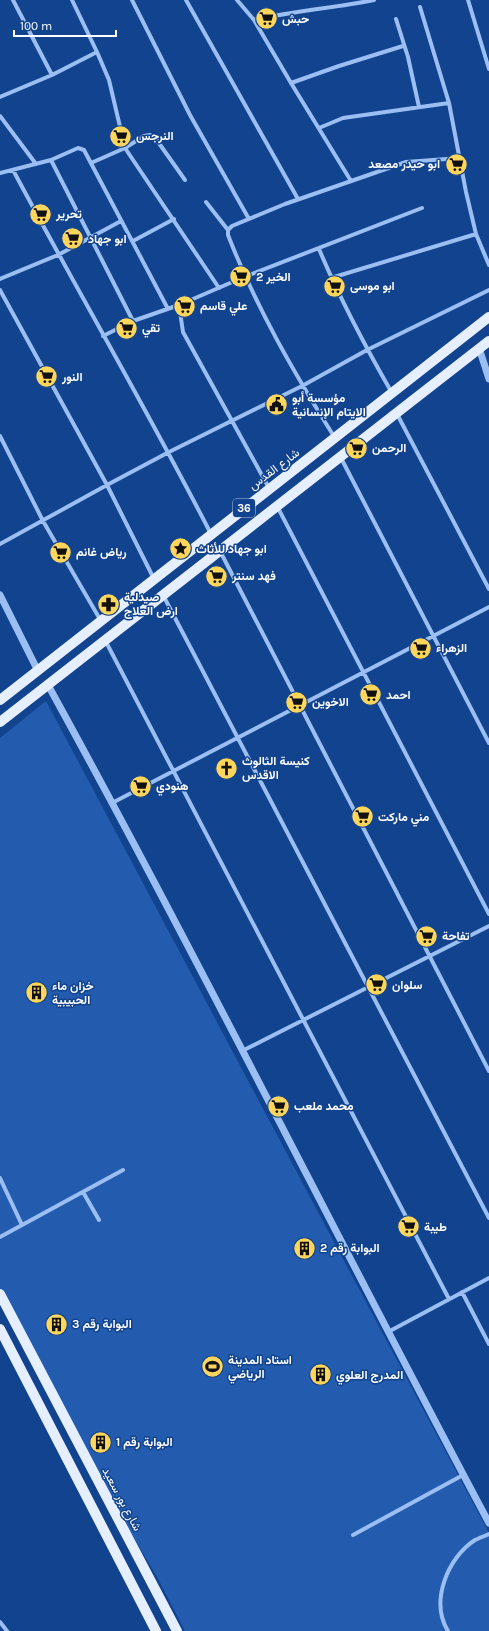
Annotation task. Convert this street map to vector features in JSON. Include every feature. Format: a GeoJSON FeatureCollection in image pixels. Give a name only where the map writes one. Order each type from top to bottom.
{"type":"FeatureCollection","features":[{"type":"Feature","properties":{"kind":"main road","name":"شارع القدس"},"geometry":{"type":"LineString","coordinates":[[0,700],[489,317]]}},
{"type":"Feature","properties":{"kind":"main road","name":"36"},"geometry":{"type":"LineString","coordinates":[[0,722],[489,340]]}},
{"type":"Feature","properties":{"kind":"main road"},"geometry":{"type":"LineString","coordinates":[[300,465],[311,479]]}},
{"type":"Feature","properties":{"kind":"main road"},"geometry":{"type":"LineString","coordinates":[[137,593],[134,602],[135,606],[144,610]]}},
{"type":"Feature","properties":{"kind":"main road"},"geometry":{"type":"LineString","coordinates":[[122,604],[130,607],[135,616]]}},
{"type":"Feature","properties":{"kind":"main road","name":"شارع بور سعيد"},"geometry":{"type":"LineString","coordinates":[[0,1294],[177,1631]]}},
{"type":"Feature","properties":{"kind":"main road"},"geometry":{"type":"LineString","coordinates":[[0,1329],[156,1631]]}},
{"type":"Feature","properties":{"kind":"street"},"geometry":{"type":"LineString","coordinates":[[13,0],[52,75]]}},
{"type":"Feature","properties":{"kind":"street"},"geometry":{"type":"LineString","coordinates":[[72,0],[109,80],[125,148],[219,288]]}},
{"type":"Feature","properties":{"kind":"street"},"geometry":{"type":"LineString","coordinates":[[132,0],[190,115],[249,219]]}},
{"type":"Feature","properties":{"kind":"street"},"geometry":{"type":"LineString","coordinates":[[186,0],[298,199]]}},
{"type":"Feature","properties":{"kind":"street"},"geometry":{"type":"LineString","coordinates":[[237,0],[254,20],[351,181]]}},
{"type":"Feature","properties":{"kind":"street"},"geometry":{"type":"LineString","coordinates":[[254,20],[286,13],[336,7],[374,0]]}},
{"type":"Feature","properties":{"kind":"street"},"geometry":{"type":"LineString","coordinates":[[468,0],[489,69]]}},
{"type":"Feature","properties":{"kind":"street"},"geometry":{"type":"LineString","coordinates":[[420,8],[449,103],[466,192],[476,234],[489,264]]}},
{"type":"Feature","properties":{"kind":"street"},"geometry":{"type":"LineString","coordinates":[[396,19],[403,46],[408,57],[419,107]]}},
{"type":"Feature","properties":{"kind":"street"},"geometry":{"type":"LineString","coordinates":[[291,83],[338,66],[403,46]]}},
{"type":"Feature","properties":{"kind":"street"},"geometry":{"type":"LineString","coordinates":[[0,97],[52,75],[97,52]]}},
{"type":"Feature","properties":{"kind":"street"},"geometry":{"type":"LineString","coordinates":[[319,128],[343,118],[449,103]]}},
{"type":"Feature","properties":{"kind":"street"},"geometry":{"type":"LineString","coordinates":[[0,116],[36,164]]}},
{"type":"Feature","properties":{"kind":"street"},"geometry":{"type":"LineString","coordinates":[[91,163],[125,148],[144,136],[152,136],[185,180]]}},
{"type":"Feature","properties":{"kind":"street"},"geometry":{"type":"LineString","coordinates":[[0,173],[51,160],[78,148],[84,150],[168,308]]}},
{"type":"Feature","properties":{"kind":"street"},"geometry":{"type":"LineString","coordinates":[[228,230],[232,226],[298,199],[406,162],[460,158]]}},
{"type":"Feature","properties":{"kind":"street"},"geometry":{"type":"LineString","coordinates":[[51,160],[133,321]]}},
{"type":"Feature","properties":{"kind":"street"},"geometry":{"type":"LineString","coordinates":[[13,170],[58,255],[169,452],[211,535]]}},
{"type":"Feature","properties":{"kind":"street"},"geometry":{"type":"LineString","coordinates":[[206,202],[228,230],[228,236],[244,277],[302,386],[335,438]]}},
{"type":"Feature","properties":{"kind":"street"},"geometry":{"type":"LineString","coordinates":[[103,336],[133,321],[179,305],[244,277],[422,208]]}},
{"type":"Feature","properties":{"kind":"street"},"geometry":{"type":"LineString","coordinates":[[133,241],[174,219]]}},
{"type":"Feature","properties":{"kind":"street"},"geometry":{"type":"LineString","coordinates":[[0,279],[58,255],[121,221]]}},
{"type":"Feature","properties":{"kind":"street"},"geometry":{"type":"LineString","coordinates":[[331,278],[476,234]]}},
{"type":"Feature","properties":{"kind":"street"},"geometry":{"type":"LineString","coordinates":[[319,249],[331,278],[367,350],[392,394]]}},
{"type":"Feature","properties":{"kind":"street"},"geometry":{"type":"LineString","coordinates":[[0,290],[107,485],[154,580]]}},
{"type":"Feature","properties":{"kind":"street"},"geometry":{"type":"LineString","coordinates":[[0,544],[169,452],[302,386],[367,350],[489,290]]}},
{"type":"Feature","properties":{"kind":"street"},"geometry":{"type":"LineString","coordinates":[[179,305],[183,332],[269,488]]}},
{"type":"Feature","properties":{"kind":"street"},"geometry":{"type":"LineString","coordinates":[[479,348],[489,379]]}},
{"type":"Feature","properties":{"kind":"street"},"geometry":{"type":"LineString","coordinates":[[396,413],[489,589]]}},
{"type":"Feature","properties":{"kind":"street"},"geometry":{"type":"LineString","coordinates":[[0,436],[43,521],[101,621]]}},
{"type":"Feature","properties":{"kind":"street"},"geometry":{"type":"LineString","coordinates":[[340,457],[489,743]]}},
{"type":"Feature","properties":{"kind":"street"},"geometry":{"type":"LineString","coordinates":[[277,506],[489,914]]}},
{"type":"Feature","properties":{"kind":"street"},"geometry":{"type":"LineString","coordinates":[[220,551],[489,1071]]}},
{"type":"Feature","properties":{"kind":"street"},"geometry":{"type":"LineString","coordinates":[[0,595],[38,671]]}},
{"type":"Feature","properties":{"kind":"street"},"geometry":{"type":"LineString","coordinates":[[163,595],[489,1218]]}},
{"type":"Feature","properties":{"kind":"street"},"geometry":{"type":"LineString","coordinates":[[112,803],[489,607]]}},
{"type":"Feature","properties":{"kind":"street"},"geometry":{"type":"LineString","coordinates":[[105,640],[449,1299]]}},
{"type":"Feature","properties":{"kind":"street"},"geometry":{"type":"LineString","coordinates":[[48,685],[112,803],[387,1332],[489,1523]]}},
{"type":"Feature","properties":{"kind":"street"},"geometry":{"type":"LineString","coordinates":[[242,1051],[489,926]]}},
{"type":"Feature","properties":{"kind":"street"},"geometry":{"type":"LineString","coordinates":[[0,1237],[123,1170]]}},
{"type":"Feature","properties":{"kind":"street"},"geometry":{"type":"LineString","coordinates":[[0,1178],[22,1225]]}},
{"type":"Feature","properties":{"kind":"street"},"geometry":{"type":"LineString","coordinates":[[83,1192],[99,1220]]}},
{"type":"Feature","properties":{"kind":"street"},"geometry":{"type":"LineString","coordinates":[[387,1332],[489,1278]]}},
{"type":"Feature","properties":{"kind":"street"},"geometry":{"type":"LineString","coordinates":[[462,1292],[489,1344]]}},
{"type":"Feature","properties":{"kind":"street"},"geometry":{"type":"LineString","coordinates":[[353,1535],[463,1475]]}},
{"type":"Feature","properties":{"kind":"street"},"geometry":{"type":"LineString","coordinates":[[448,1631],[444,1625],[440,1608],[441,1595],[447,1576],[453,1562],[463,1550],[475,1540],[489,1534]]}},
{"type":"Feature","properties":{"kind":"street"},"geometry":{"type":"LineString","coordinates":[[0,1622],[2,1628],[7,1631]]}},
{"type":"Feature","properties":{"kind":"shaded area"},"geometry":{"type":"Polygon","coordinates":[[[46,701],[489,1533],[489,1631],[185,1631],[157,1577],[69,1428],[0,1295],[0,738],[46,701]]]}},
{"type":"Feature","properties":{"kind":"place","name":"حبش"},"geometry":{"type":"Point","coordinates":[267,19]}},
{"type":"Feature","properties":{"kind":"place","name":"النرجس"},"geometry":{"type":"Point","coordinates":[120,136]}},
{"type":"Feature","properties":{"kind":"place","name":"ابو حيدر مصعد"},"geometry":{"type":"Point","coordinates":[456,164]}},
{"type":"Feature","properties":{"kind":"place","name":"تحرير"},"geometry":{"type":"Point","coordinates":[40,214]}},
{"type":"Feature","properties":{"kind":"place","name":"ابو جهاد"},"geometry":{"type":"Point","coordinates":[72,239]}},
{"type":"Feature","properties":{"kind":"place","name":"الخير 2"},"geometry":{"type":"Point","coordinates":[241,277]}},
{"type":"Feature","properties":{"kind":"place","name":"ابو موسى"},"geometry":{"type":"Point","coordinates":[335,286]}},
{"type":"Feature","properties":{"kind":"place","name":"علي قاسم"},"geometry":{"type":"Point","coordinates":[184,306]}},
{"type":"Feature","properties":{"kind":"place","name":"تقي"},"geometry":{"type":"Point","coordinates":[126,328]}},
{"type":"Feature","properties":{"kind":"place","name":"النور"},"geometry":{"type":"Point","coordinates":[47,377]}},
{"type":"Feature","properties":{"kind":"place","name":"مؤسسة أبو الايتام الإنسانية"},"geometry":{"type":"Point","coordinates":[277,405]}},
{"type":"Feature","properties":{"kind":"place","name":"الرحمن"},"geometry":{"type":"Point","coordinates":[356,448]}},
{"type":"Feature","properties":{"kind":"place","name":"ابو جهاد للأثاث"},"geometry":{"type":"Point","coordinates":[181,549]}},
{"type":"Feature","properties":{"kind":"place","name":"رياض غانم"},"geometry":{"type":"Point","coordinates":[60,552]}},
{"type":"Feature","properties":{"kind":"place","name":"فهد سنتر"},"geometry":{"type":"Point","coordinates":[216,576]}},
{"type":"Feature","properties":{"kind":"place","name":"صيدلية ارض العلاج"},"geometry":{"type":"Point","coordinates":[109,604]}},
{"type":"Feature","properties":{"kind":"place","name":"الزهراء"},"geometry":{"type":"Point","coordinates":[421,648]}},
{"type":"Feature","properties":{"kind":"place","name":"احمد"},"geometry":{"type":"Point","coordinates":[370,695]}},
{"type":"Feature","properties":{"kind":"place","name":"الاخوين"},"geometry":{"type":"Point","coordinates":[296,702]}},
{"type":"Feature","properties":{"kind":"place","name":"كنيسة الثالوث الاقدس"},"geometry":{"type":"Point","coordinates":[227,768]}},
{"type":"Feature","properties":{"kind":"place","name":"هنودي"},"geometry":{"type":"Point","coordinates":[140,786]}},
{"type":"Feature","properties":{"kind":"place","name":"مني ماركت"},"geometry":{"type":"Point","coordinates":[362,817]}},
{"type":"Feature","properties":{"kind":"place","name":"تفاحة"},"geometry":{"type":"Point","coordinates":[427,936]}},
{"type":"Feature","properties":{"kind":"place","name":"سلوان"},"geometry":{"type":"Point","coordinates":[377,985]}},
{"type":"Feature","properties":{"kind":"place","name":"خزان ماء الحبيبية"},"geometry":{"type":"Point","coordinates":[37,993]}},
{"type":"Feature","properties":{"kind":"place","name":"محمد ملعب"},"geometry":{"type":"Point","coordinates":[279,1106]}},
{"type":"Feature","properties":{"kind":"place","name":"طيبة"},"geometry":{"type":"Point","coordinates":[408,1227]}},
{"type":"Feature","properties":{"kind":"place","name":"البوابة رقم 2"},"geometry":{"type":"Point","coordinates":[305,1248]}},
{"type":"Feature","properties":{"kind":"place","name":"البوابة رقم 3"},"geometry":{"type":"Point","coordinates":[56,1324]}},
{"type":"Feature","properties":{"kind":"place","name":"استاد المدينة الرياضي"},"geometry":{"type":"Point","coordinates":[213,1367]}},
{"type":"Feature","properties":{"kind":"place","name":"المدرج العلوي"},"geometry":{"type":"Point","coordinates":[320,1375]}},
{"type":"Feature","properties":{"kind":"place","name":"البوابة رقم 1"},"geometry":{"type":"Point","coordinates":[100,1442]}}]}
